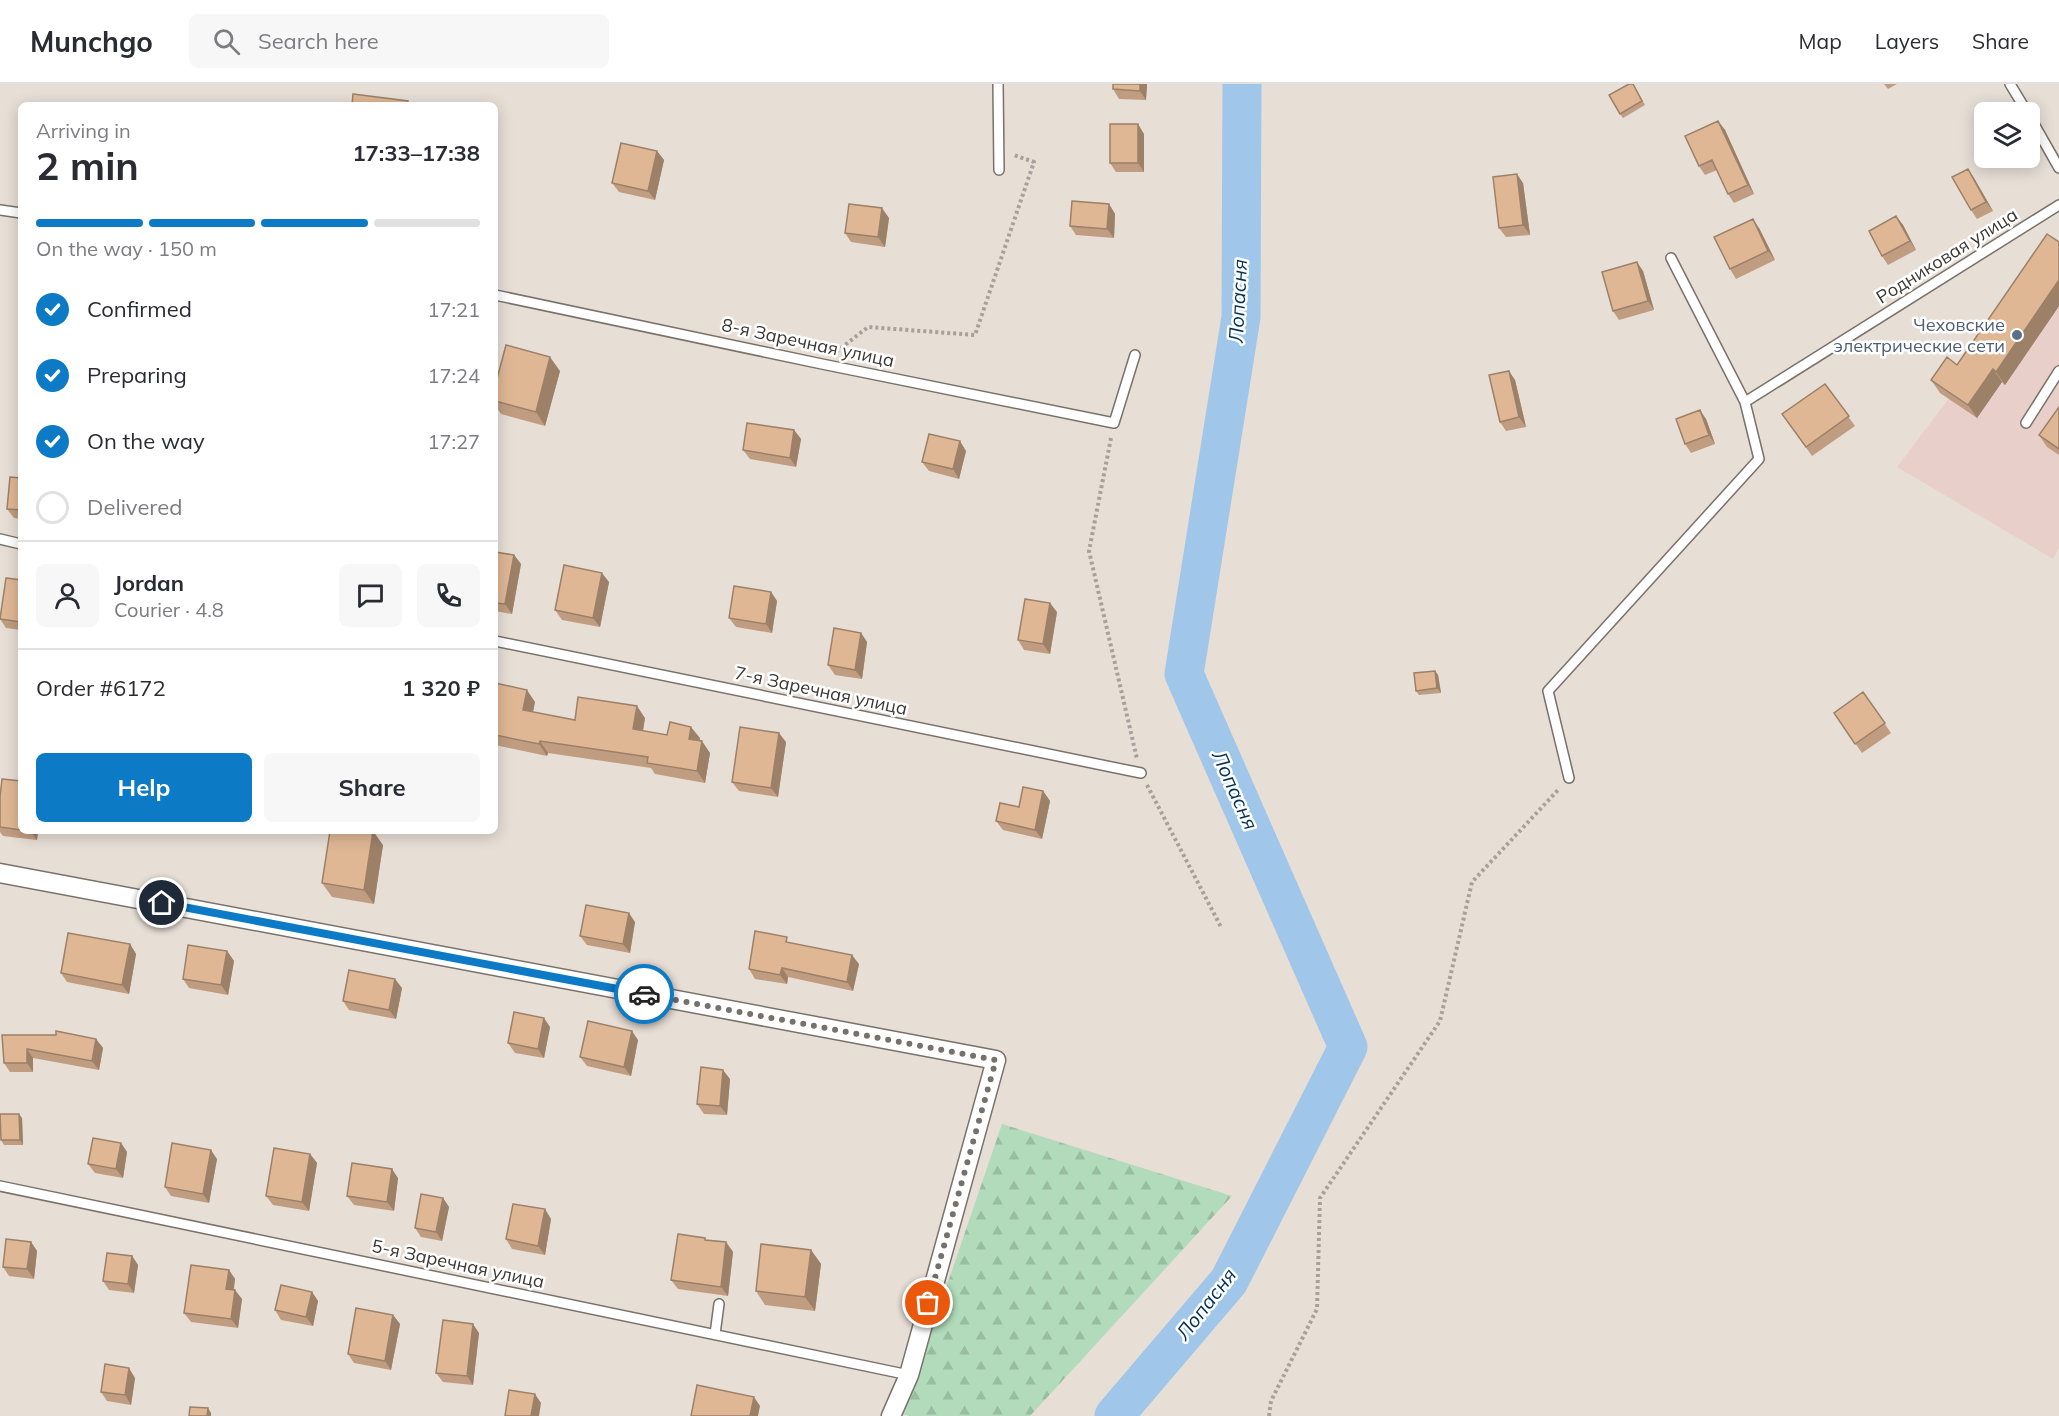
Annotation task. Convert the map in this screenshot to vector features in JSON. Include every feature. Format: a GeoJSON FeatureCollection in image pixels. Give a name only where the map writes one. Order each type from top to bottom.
{"type":"FeatureCollection","features":[{"type":"Feature","properties":{"kind":"street"},"geometry":{"type":"LineString","coordinates":[[0,873],[996,1060],[909,1375],[891,1416]]}},
{"type":"Feature","properties":{"kind":"lane"},"geometry":{"type":"LineString","coordinates":[[998,84],[999,170]]}},
{"type":"Feature","properties":{"kind":"lane"},"geometry":{"type":"LineString","coordinates":[[2010,84],[2021,102]]}},
{"type":"Feature","properties":{"kind":"lane"},"geometry":{"type":"LineString","coordinates":[[2040,135],[2059,168]]}},
{"type":"Feature","properties":{"kind":"lane","name":"Родниковая улица"},"geometry":{"type":"LineString","coordinates":[[1745,402],[2059,205]]}},
{"type":"Feature","properties":{"kind":"lane"},"geometry":{"type":"LineString","coordinates":[[0,210],[18,213]]}},
{"type":"Feature","properties":{"kind":"lane"},"geometry":{"type":"LineString","coordinates":[[1569,778],[1548,691],[1759,459],[1745,402],[1671,258]]}},
{"type":"Feature","properties":{"kind":"lane","name":"8-я Заречная улица"},"geometry":{"type":"LineString","coordinates":[[498,296],[1114,423]]}},
{"type":"Feature","properties":{"kind":"lane"},"geometry":{"type":"LineString","coordinates":[[1114,423],[1136,355]]}},
{"type":"Feature","properties":{"kind":"lane"},"geometry":{"type":"LineString","coordinates":[[2026,423],[2059,371]]}},
{"type":"Feature","properties":{"kind":"lane"},"geometry":{"type":"LineString","coordinates":[[0,539],[18,543]]}},
{"type":"Feature","properties":{"kind":"lane","name":"7-я Заречная улица"},"geometry":{"type":"LineString","coordinates":[[498,642],[1140,773]]}},
{"type":"Feature","properties":{"kind":"lane","name":"5-я Заречная улица"},"geometry":{"type":"LineString","coordinates":[[0,1186],[909,1375]]}},
{"type":"Feature","properties":{"kind":"lane"},"geometry":{"type":"LineString","coordinates":[[715,1334],[719,1304]]}},
{"type":"Feature","properties":{"kind":"path"},"geometry":{"type":"LineString","coordinates":[[822,364],[868,327],[975,335],[1034,162],[999,150]]}},
{"type":"Feature","properties":{"kind":"path"},"geometry":{"type":"LineString","coordinates":[[1114,423],[1089,551],[1140,773],[1221,927]]}},
{"type":"Feature","properties":{"kind":"path"},"geometry":{"type":"LineString","coordinates":[[1269,1416],[1271,1401],[1317,1309],[1320,1198],[1440,1021],[1472,882],[1569,778]]}},
{"type":"Feature","properties":{"kind":"shaded area"},"geometry":{"type":"Polygon","coordinates":[[[2059,253],[2059,548],[2053,559],[1897,467],[2059,253]]]}},
{"type":"Feature","properties":{"kind":"green space"},"geometry":{"type":"Polygon","coordinates":[[[1002,1124],[1232,1196],[1030,1416],[909,1416],[903,1414],[1002,1124]]]}},
{"type":"Feature","properties":{"kind":"building"},"geometry":{"type":"Polygon","coordinates":[[[1113,84],[1140,84],[1140,91],[1113,89],[1113,84]]]}},
{"type":"Feature","properties":{"kind":"building"},"geometry":{"type":"Polygon","coordinates":[[[1633,84],[1642,101],[1620,114],[1609,95],[1633,84]]]}},
{"type":"Feature","properties":{"kind":"building"},"geometry":{"type":"Polygon","coordinates":[[[353,94],[408,101],[408,102],[352,102],[353,94]]]}},
{"type":"Feature","properties":{"kind":"building"},"geometry":{"type":"Polygon","coordinates":[[[1718,121],[1748,185],[1728,194],[1712,160],[1699,166],[1685,136],[1718,121]]]}},
{"type":"Feature","properties":{"kind":"building"},"geometry":{"type":"Polygon","coordinates":[[[1110,124],[1138,124],[1138,163],[1110,163],[1110,124]]]}},
{"type":"Feature","properties":{"kind":"building"},"geometry":{"type":"Polygon","coordinates":[[[621,143],[657,151],[648,191],[612,183],[621,143]]]}},
{"type":"Feature","properties":{"kind":"building"},"geometry":{"type":"Polygon","coordinates":[[[1968,169],[1986,202],[1971,210],[1952,177],[1968,169]]]}},
{"type":"Feature","properties":{"kind":"building"},"geometry":{"type":"Polygon","coordinates":[[[1517,174],[1523,225],[1499,228],[1493,177],[1517,174]]]}},
{"type":"Feature","properties":{"kind":"building"},"geometry":{"type":"Polygon","coordinates":[[[1072,201],[1109,204],[1107,229],[1070,226],[1072,201]]]}},
{"type":"Feature","properties":{"kind":"building"},"geometry":{"type":"Polygon","coordinates":[[[849,204],[882,208],[878,237],[845,233],[849,204]]]}},
{"type":"Feature","properties":{"kind":"building"},"geometry":{"type":"Polygon","coordinates":[[[1896,216],[1910,241],[1882,256],[1869,231],[1896,216]]]}},
{"type":"Feature","properties":{"kind":"building"},"geometry":{"type":"Polygon","coordinates":[[[1753,219],[1768,251],[1730,269],[1714,237],[1753,219]]]}},
{"type":"Feature","properties":{"kind":"building"},"geometry":{"type":"Polygon","coordinates":[[[2047,234],[2059,242],[2059,280],[1996,372],[1993,369],[1968,405],[1931,380],[1947,357],[1957,365],[2047,234]]]}},
{"type":"Feature","properties":{"kind":"building"},"geometry":{"type":"Polygon","coordinates":[[[1637,262],[1648,301],[1613,311],[1602,272],[1637,262]]]}},
{"type":"Feature","properties":{"kind":"building"},"geometry":{"type":"Polygon","coordinates":[[[506,345],[550,357],[536,412],[498,402],[498,375],[506,345]]]}},
{"type":"Feature","properties":{"kind":"building"},"geometry":{"type":"Polygon","coordinates":[[[1509,371],[1519,417],[1500,422],[1489,375],[1509,371]]]}},
{"type":"Feature","properties":{"kind":"building"},"geometry":{"type":"Polygon","coordinates":[[[1825,384],[1849,416],[1806,447],[1782,414],[1825,384]]]}},
{"type":"Feature","properties":{"kind":"building"},"geometry":{"type":"Polygon","coordinates":[[[2059,407],[2059,449],[2039,435],[2059,407]]]}},
{"type":"Feature","properties":{"kind":"building"},"geometry":{"type":"Polygon","coordinates":[[[1700,410],[1709,435],[1685,444],[1676,419],[1700,410]]]}},
{"type":"Feature","properties":{"kind":"building"},"geometry":{"type":"Polygon","coordinates":[[[747,423],[794,430],[790,458],[743,450],[747,423]]]}},
{"type":"Feature","properties":{"kind":"building"},"geometry":{"type":"Polygon","coordinates":[[[929,434],[960,441],[953,469],[922,462],[929,434]]]}},
{"type":"Feature","properties":{"kind":"building"},"geometry":{"type":"Polygon","coordinates":[[[10,477],[18,478],[18,510],[7,509],[10,477]]]}},
{"type":"Feature","properties":{"kind":"building"},"geometry":{"type":"Polygon","coordinates":[[[498,552],[514,555],[505,604],[498,603],[498,552]]]}},
{"type":"Feature","properties":{"kind":"building"},"geometry":{"type":"Polygon","coordinates":[[[564,565],[602,573],[593,618],[555,610],[564,565]]]}},
{"type":"Feature","properties":{"kind":"building"},"geometry":{"type":"Polygon","coordinates":[[[6,578],[18,580],[18,622],[0,619],[6,578]]]}},
{"type":"Feature","properties":{"kind":"building"},"geometry":{"type":"Polygon","coordinates":[[[734,586],[771,592],[766,624],[729,618],[734,586]]]}},
{"type":"Feature","properties":{"kind":"building"},"geometry":{"type":"Polygon","coordinates":[[[1025,599],[1050,603],[1043,644],[1018,640],[1025,599]]]}},
{"type":"Feature","properties":{"kind":"building"},"geometry":{"type":"Polygon","coordinates":[[[834,628],[861,633],[855,670],[828,665],[834,628]]]}},
{"type":"Feature","properties":{"kind":"building"},"geometry":{"type":"Polygon","coordinates":[[[1435,671],[1437,688],[1416,691],[1414,673],[1435,671]]]}},
{"type":"Feature","properties":{"kind":"building"},"geometry":{"type":"Polygon","coordinates":[[[498,684],[527,690],[523,710],[575,720],[578,697],[637,706],[633,729],[667,735],[670,722],[691,727],[689,739],[702,741],[697,771],[647,763],[648,757],[540,741],[539,744],[498,736],[498,684]]]}},
{"type":"Feature","properties":{"kind":"building"},"geometry":{"type":"Polygon","coordinates":[[[1863,692],[1885,723],[1855,744],[1834,713],[1863,692]]]}},
{"type":"Feature","properties":{"kind":"building"},"geometry":{"type":"Polygon","coordinates":[[[740,727],[779,733],[771,788],[732,782],[740,727]]]}},
{"type":"Feature","properties":{"kind":"building"},"geometry":{"type":"Polygon","coordinates":[[[2,779],[18,781],[18,830],[0,827],[2,779]]]}},
{"type":"Feature","properties":{"kind":"building"},"geometry":{"type":"Polygon","coordinates":[[[1023,787],[1043,791],[1035,830],[996,821],[1000,803],[1019,807],[1023,787]]]}},
{"type":"Feature","properties":{"kind":"building"},"geometry":{"type":"Polygon","coordinates":[[[330,834],[373,834],[364,890],[322,883],[330,834]]]}},
{"type":"Feature","properties":{"kind":"building"},"geometry":{"type":"Polygon","coordinates":[[[586,905],[629,913],[623,944],[580,936],[586,905]]]}},
{"type":"Feature","properties":{"kind":"building"},"geometry":{"type":"Polygon","coordinates":[[[755,931],[787,937],[786,942],[852,955],[847,982],[782,968],[780,975],[749,969],[755,931]]]}},
{"type":"Feature","properties":{"kind":"building"},"geometry":{"type":"Polygon","coordinates":[[[68,933],[130,944],[122,985],[61,973],[68,933]]]}},
{"type":"Feature","properties":{"kind":"building"},"geometry":{"type":"Polygon","coordinates":[[[188,945],[227,951],[221,985],[183,979],[188,945]]]}},
{"type":"Feature","properties":{"kind":"building"},"geometry":{"type":"Polygon","coordinates":[[[349,970],[395,979],[389,1010],[343,1001],[349,970]]]}},
{"type":"Feature","properties":{"kind":"building"},"geometry":{"type":"Polygon","coordinates":[[[514,1012],[544,1018],[538,1049],[508,1043],[514,1012]]]}},
{"type":"Feature","properties":{"kind":"building"},"geometry":{"type":"Polygon","coordinates":[[[588,1021],[632,1031],[624,1067],[580,1057],[588,1021]]]}},
{"type":"Feature","properties":{"kind":"building"},"geometry":{"type":"Polygon","coordinates":[[[56,1031],[96,1039],[92,1061],[27,1049],[27,1063],[4,1063],[2,1035],[56,1035],[56,1031]]]}},
{"type":"Feature","properties":{"kind":"building"},"geometry":{"type":"Polygon","coordinates":[[[701,1067],[723,1070],[720,1106],[697,1104],[701,1067]]]}},
{"type":"Feature","properties":{"kind":"building"},"geometry":{"type":"Polygon","coordinates":[[[0,1114],[19,1114],[20,1140],[1,1140],[0,1114]]]}},
{"type":"Feature","properties":{"kind":"building"},"geometry":{"type":"Polygon","coordinates":[[[93,1138],[121,1143],[116,1169],[88,1164],[93,1138]]]}},
{"type":"Feature","properties":{"kind":"building"},"geometry":{"type":"Polygon","coordinates":[[[172,1143],[211,1150],[203,1194],[165,1187],[172,1143]]]}},
{"type":"Feature","properties":{"kind":"building"},"geometry":{"type":"Polygon","coordinates":[[[274,1148],[310,1154],[302,1202],[266,1196],[274,1148]]]}},
{"type":"Feature","properties":{"kind":"building"},"geometry":{"type":"Polygon","coordinates":[[[352,1163],[392,1169],[387,1202],[347,1196],[352,1163]]]}},
{"type":"Feature","properties":{"kind":"building"},"geometry":{"type":"Polygon","coordinates":[[[421,1194],[443,1198],[436,1232],[415,1228],[421,1194]]]}},
{"type":"Feature","properties":{"kind":"building"},"geometry":{"type":"Polygon","coordinates":[[[513,1204],[545,1209],[538,1246],[506,1239],[513,1204]]]}},
{"type":"Feature","properties":{"kind":"building"},"geometry":{"type":"Polygon","coordinates":[[[678,1234],[726,1242],[721,1287],[671,1280],[678,1234]]]}},
{"type":"Feature","properties":{"kind":"building"},"geometry":{"type":"Polygon","coordinates":[[[6,1239],[31,1242],[27,1269],[3,1267],[6,1239]]]}},
{"type":"Feature","properties":{"kind":"building"},"geometry":{"type":"Polygon","coordinates":[[[761,1244],[811,1250],[805,1297],[756,1291],[761,1244]]]}},
{"type":"Feature","properties":{"kind":"building"},"geometry":{"type":"Polygon","coordinates":[[[107,1253],[132,1256],[128,1284],[103,1281],[107,1253]]]}},
{"type":"Feature","properties":{"kind":"building"},"geometry":{"type":"Polygon","coordinates":[[[191,1265],[229,1270],[226,1289],[235,1290],[231,1319],[184,1313],[191,1265]]]}},
{"type":"Feature","properties":{"kind":"building"},"geometry":{"type":"Polygon","coordinates":[[[281,1285],[312,1292],[306,1317],[275,1310],[281,1285]]]}},
{"type":"Feature","properties":{"kind":"building"},"geometry":{"type":"Polygon","coordinates":[[[356,1308],[393,1315],[385,1361],[348,1354],[356,1308]]]}},
{"type":"Feature","properties":{"kind":"building"},"geometry":{"type":"Polygon","coordinates":[[[443,1320],[473,1324],[467,1376],[436,1373],[443,1320]]]}},
{"type":"Feature","properties":{"kind":"building"},"geometry":{"type":"Polygon","coordinates":[[[105,1364],[129,1368],[125,1395],[101,1392],[105,1364]]]}},
{"type":"Feature","properties":{"kind":"building"},"geometry":{"type":"Polygon","coordinates":[[[697,1385],[754,1397],[750,1416],[691,1416],[697,1385]]]}},
{"type":"Feature","properties":{"kind":"building"},"geometry":{"type":"Polygon","coordinates":[[[509,1390],[535,1394],[531,1416],[505,1416],[509,1390]]]}},
{"type":"Feature","properties":{"kind":"building"},"geometry":{"type":"Polygon","coordinates":[[[190,1407],[208,1408],[207,1416],[189,1416],[190,1407]]]}},
{"type":"Feature","properties":{"kind":"waterway","name":"Лопасня"},"geometry":{"type":"LineString","coordinates":[[1114,1416],[1229,1281],[1348,1047],[1184,674],[1241,317],[1242,84]]}},
{"type":"Feature","properties":{"kind":"way so far"},"geometry":{"type":"LineString","coordinates":[[644,994],[996,1060],[928,1303]]}},
{"type":"Feature","properties":{"kind":"place","name":"Чеховские электрические сети"},"geometry":{"type":"Point","coordinates":[2017,335]}},
{"type":"Feature","properties":{"kind":"route"},"geometry":{"type":"LineString","coordinates":[[162,903],[644,994]]}}]}
